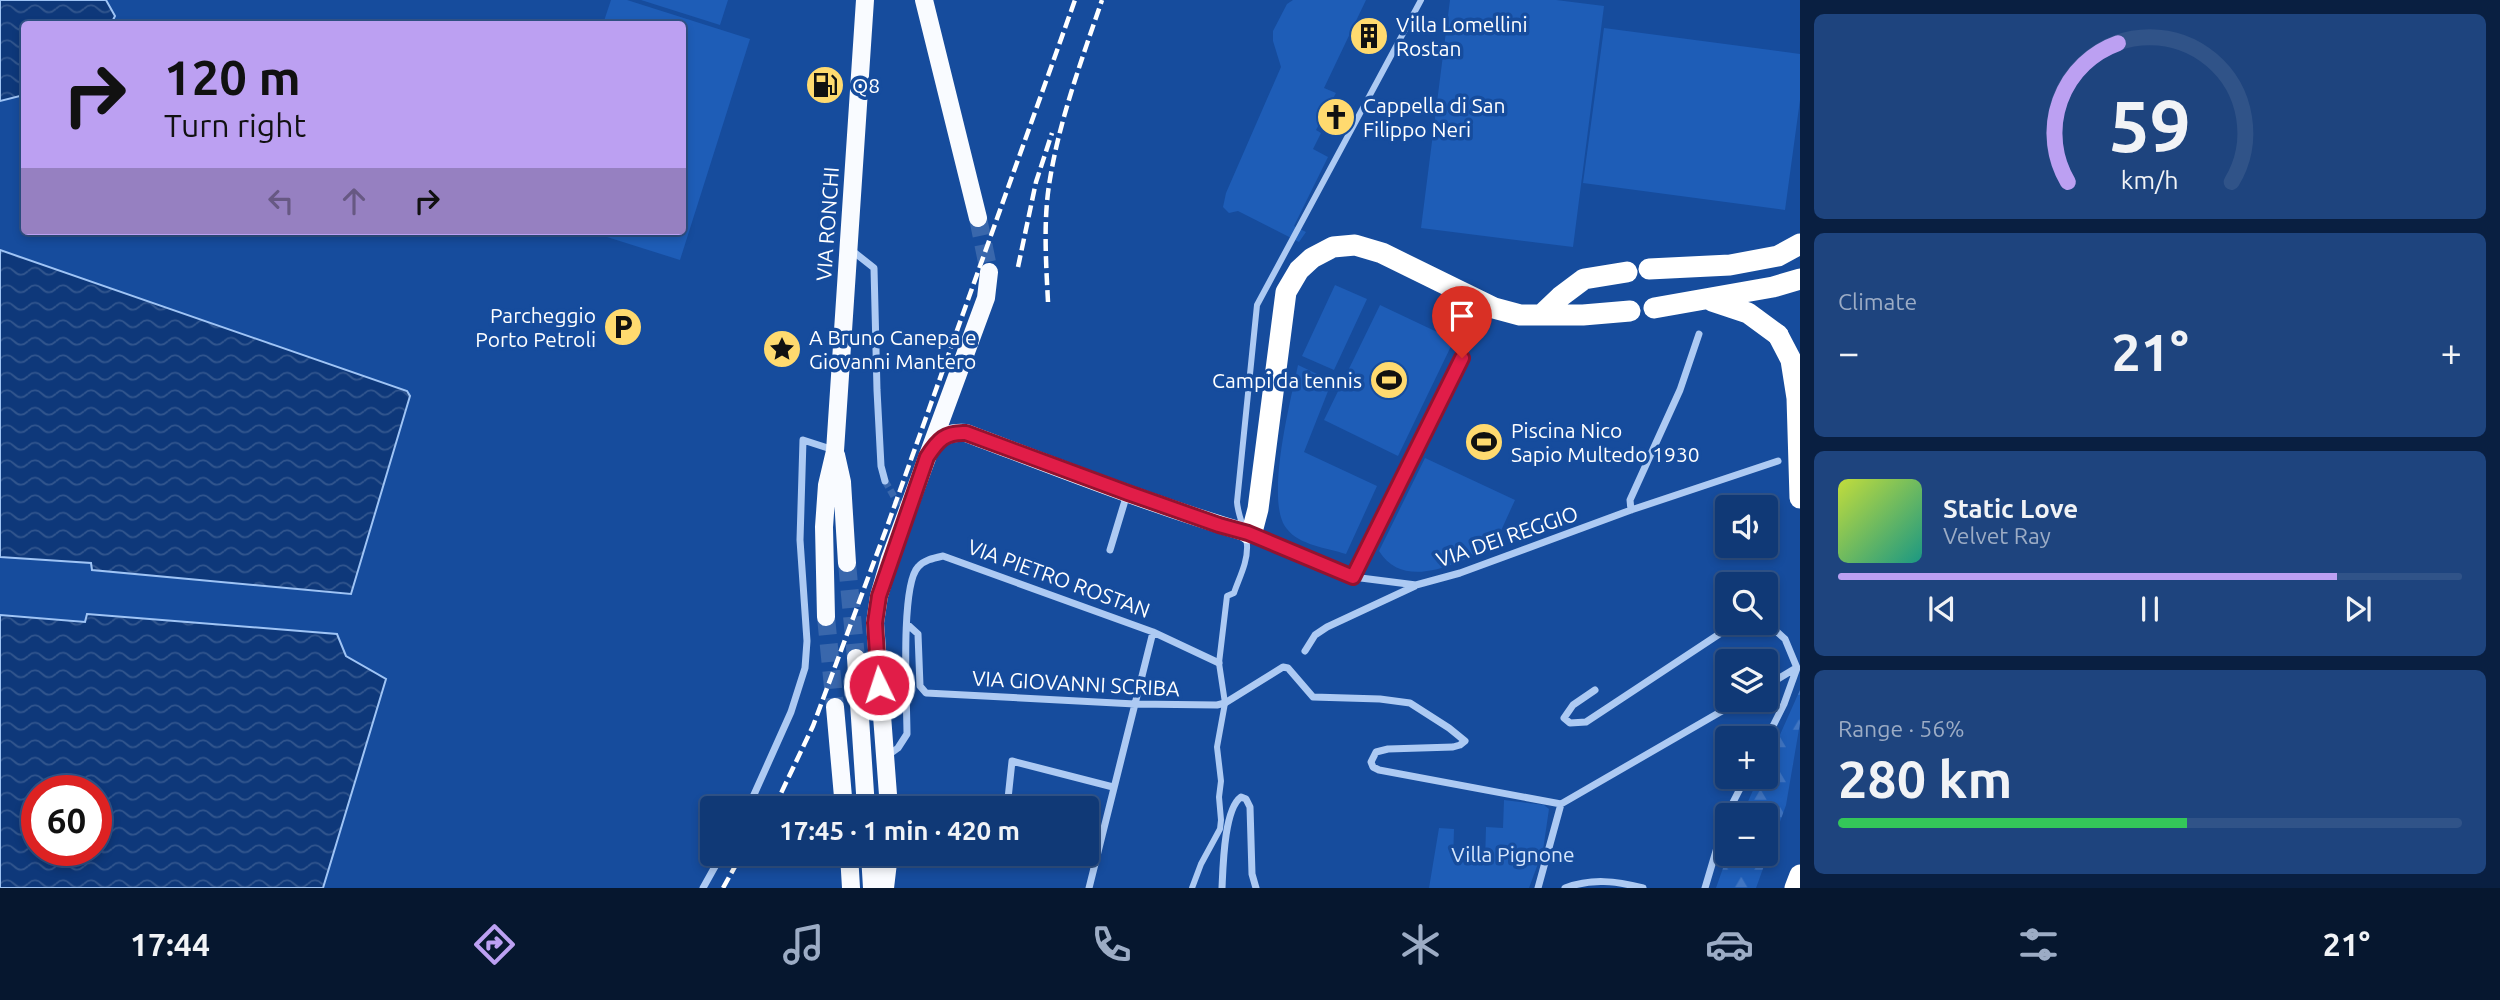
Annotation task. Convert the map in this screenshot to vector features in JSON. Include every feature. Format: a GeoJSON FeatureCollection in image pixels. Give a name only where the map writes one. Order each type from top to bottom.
{"type":"FeatureCollection","features":[{"type":"Feature","properties":{"kind":"highway"},"geometry":{"type":"LineString","coordinates":[[1246,532],[1254,528],[1258,509],[1286,292],[1299,270],[1312,258],[1333,247],[1355,244],[1382,253],[1494,308],[1520,315],[1583,315],[1630,311]]}},
{"type":"Feature","properties":{"kind":"highway"},"geometry":{"type":"LineString","coordinates":[[1648,269],[1730,265],[1778,256],[1800,244]]}},
{"type":"Feature","properties":{"kind":"highway"},"geometry":{"type":"LineString","coordinates":[[1730,265],[1773,287]]}},
{"type":"Feature","properties":{"kind":"highway"},"geometry":{"type":"LineString","coordinates":[[1541,315],[1584,279],[1627,272]]}},
{"type":"Feature","properties":{"kind":"highway"},"geometry":{"type":"LineString","coordinates":[[1654,308],[1773,287],[1800,279]]}},
{"type":"Feature","properties":{"kind":"highway"},"geometry":{"type":"LineString","coordinates":[[1699,300],[1724,304],[1748,313],[1778,335],[1791,360],[1797,398],[1800,498]]}},
{"type":"Feature","properties":{"kind":"highway"},"geometry":{"type":"LineString","coordinates":[[1796,888],[1800,875]]}},
{"type":"Feature","properties":{"kind":"main road","name":"VIA RONCHI"},"geometry":{"type":"LineString","coordinates":[[826,617],[824,527],[827,485],[835,451],[865,0]]}},
{"type":"Feature","properties":{"kind":"main road"},"geometry":{"type":"LineString","coordinates":[[924,0],[978,218]]}},
{"type":"Feature","properties":{"kind":"main road"},"geometry":{"type":"LineString","coordinates":[[888,796],[875,623],[879,596],[986,298],[989,272]]}},
{"type":"Feature","properties":{"kind":"main road"},"geometry":{"type":"LineString","coordinates":[[955,383],[951,409],[953,421],[966,433]]}},
{"type":"Feature","properties":{"kind":"main road"},"geometry":{"type":"LineString","coordinates":[[927,457],[937,441],[950,432],[966,433],[1128,493],[1246,532]]}},
{"type":"Feature","properties":{"kind":"main road","name":"VIA RONCHI"},"geometry":{"type":"LineString","coordinates":[[835,451],[842,482],[846,563]]}},
{"type":"Feature","properties":{"kind":"main road"},"geometry":{"type":"LineString","coordinates":[[856,658],[865,796]]}},
{"type":"Feature","properties":{"kind":"main road"},"geometry":{"type":"LineString","coordinates":[[835,707],[843,796]]}},
{"type":"Feature","properties":{"kind":"main road"},"geometry":{"type":"LineString","coordinates":[[839,739],[849,759],[855,796]]}},
{"type":"Feature","properties":{"kind":"main road"},"geometry":{"type":"LineString","coordinates":[[850,866],[851,888]]}},
{"type":"Feature","properties":{"kind":"main road"},"geometry":{"type":"LineString","coordinates":[[871,866],[872,888]]}},
{"type":"Feature","properties":{"kind":"main road"},"geometry":{"type":"LineString","coordinates":[[885,888],[888,866]]}},
{"type":"Feature","properties":{"kind":"street"},"geometry":{"type":"LineString","coordinates":[[1192,888],[1200,864],[1220,829],[1222,820],[1217,747],[1224,703],[1219,663],[1227,596],[1234,593],[1245,562],[1247,544],[1237,502],[1257,305],[1421,0]]}},
{"type":"Feature","properties":{"kind":"street"},"geometry":{"type":"LineString","coordinates":[[848,248],[874,268],[877,390],[881,466],[885,481]]}},
{"type":"Feature","properties":{"kind":"street"},"geometry":{"type":"LineString","coordinates":[[1631,510],[1630,500],[1680,390],[1699,334]]}},
{"type":"Feature","properties":{"kind":"street"},"geometry":{"type":"LineString","coordinates":[[1353,577],[1472,337]]}},
{"type":"Feature","properties":{"kind":"street"},"geometry":{"type":"LineString","coordinates":[[753,796],[791,712],[805,668],[807,641],[800,540],[803,440],[835,451]]}},
{"type":"Feature","properties":{"kind":"street","name":"VIA DEI REGGIO"},"geometry":{"type":"LineString","coordinates":[[1246,532],[1353,577],[1416,585],[1460,573],[1631,510],[1778,461]]}},
{"type":"Feature","properties":{"kind":"street"},"geometry":{"type":"LineString","coordinates":[[1110,550],[1128,493]]}},
{"type":"Feature","properties":{"kind":"street","name":"VIA PIETRO ROSTAN"},"geometry":{"type":"LineString","coordinates":[[884,759],[898,748],[907,734],[907,624],[914,575],[918,567],[928,560],[943,556],[1153,632],[1219,663]]}},
{"type":"Feature","properties":{"kind":"street"},"geometry":{"type":"LineString","coordinates":[[1305,651],[1315,635],[1327,627],[1416,585]]}},
{"type":"Feature","properties":{"kind":"street","name":"VIA GIOVANNI SCRIBA"},"geometry":{"type":"LineString","coordinates":[[907,624],[918,634],[920,686],[926,693],[1135,704],[1224,703]]}},
{"type":"Feature","properties":{"kind":"street"},"geometry":{"type":"LineString","coordinates":[[1089,888],[1153,632]]}},
{"type":"Feature","properties":{"kind":"street"},"geometry":{"type":"LineString","coordinates":[[1773,726],[1797,668],[1785,639],[1778,633]]}},
{"type":"Feature","properties":{"kind":"street"},"geometry":{"type":"LineString","coordinates":[[1595,690],[1573,705],[1564,718],[1570,723],[1586,722],[1718,635]]}},
{"type":"Feature","properties":{"kind":"street"},"geometry":{"type":"LineString","coordinates":[[1224,703],[1283,667],[1292,671],[1313,697],[1380,699],[1410,703],[1450,728],[1465,741],[1453,747],[1388,749],[1376,752],[1371,762],[1373,767],[1405,776],[1561,804],[1720,712]]}},
{"type":"Feature","properties":{"kind":"street"},"geometry":{"type":"LineString","coordinates":[[1778,678],[1797,668]]}},
{"type":"Feature","properties":{"kind":"street"},"geometry":{"type":"LineString","coordinates":[[1008,796],[1012,761],[1113,787]]}},
{"type":"Feature","properties":{"kind":"street"},"geometry":{"type":"LineString","coordinates":[[1705,888],[1727,814],[1740,789]]}},
{"type":"Feature","properties":{"kind":"street"},"geometry":{"type":"LineString","coordinates":[[1222,888],[1230,820],[1235,802],[1241,797],[1250,807],[1252,874],[1256,888]]}},
{"type":"Feature","properties":{"kind":"street"},"geometry":{"type":"LineString","coordinates":[[1538,888],[1561,804]]}},
{"type":"Feature","properties":{"kind":"street"},"geometry":{"type":"LineString","coordinates":[[703,888],[715,866]]}},
{"type":"Feature","properties":{"kind":"street"},"geometry":{"type":"LineString","coordinates":[[1565,888],[1579,883],[1612,880],[1643,888]]}},
{"type":"Feature","properties":{"kind":"green space"},"geometry":{"type":"Polygon","coordinates":[[[611,0],[627,0],[750,39],[680,260],[601,235],[686,235],[686,21],[604,21],[611,0]]]}},
{"type":"Feature","properties":{"kind":"green space"},"geometry":{"type":"Polygon","coordinates":[[[641,0],[728,0],[720,25],[641,0]]]}},
{"type":"Feature","properties":{"kind":"green space","name":"Villa Lomellini Rostan"},"geometry":{"type":"Polygon","coordinates":[[[1293,0],[1366,0],[1324,88],[1336,93],[1316,130],[1321,133],[1313,149],[1328,157],[1294,226],[1306,232],[1299,242],[1238,211],[1229,213],[1223,207],[1226,193],[1281,67],[1273,41],[1273,31],[1287,4],[1293,0]]]}},
{"type":"Feature","properties":{"kind":"green space"},"geometry":{"type":"Polygon","coordinates":[[[1450,0],[1556,0],[1604,6],[1573,247],[1421,228],[1450,0]]]}},
{"type":"Feature","properties":{"kind":"green space"},"geometry":{"type":"Polygon","coordinates":[[[1604,28],[1800,54],[1800,100],[1785,210],[1583,183],[1604,28]]]}},
{"type":"Feature","properties":{"kind":"green space"},"geometry":{"type":"Polygon","coordinates":[[[1335,285],[1367,299],[1334,370],[1302,356],[1335,285]]]}},
{"type":"Feature","properties":{"kind":"green space","name":"Campi da tennis"},"geometry":{"type":"Polygon","coordinates":[[[1380,305],[1454,340],[1398,456],[1324,420],[1380,305]]]}},
{"type":"Feature","properties":{"kind":"green space"},"geometry":{"type":"Polygon","coordinates":[[[1298,365],[1332,381],[1304,452],[1377,486],[1346,554],[1299,539],[1287,529],[1281,516],[1278,497],[1281,450],[1298,365]]]}},
{"type":"Feature","properties":{"kind":"green space"},"geometry":{"type":"Polygon","coordinates":[[[1425,458],[1515,500],[1494,546],[1450,565],[1418,572],[1403,570],[1390,563],[1379,551],[1425,458]]]}},
{"type":"Feature","properties":{"kind":"green space"},"geometry":{"type":"Polygon","coordinates":[[[1800,690],[1800,723],[1786,805],[1778,827],[1778,803],[1747,803],[1754,789],[1778,789],[1778,739],[1800,690]]]}},
{"type":"Feature","properties":{"kind":"green space","name":"Villa Pignone"},"geometry":{"type":"Polygon","coordinates":[[[1504,800],[1544,805],[1549,809],[1543,850],[1529,888],[1429,888],[1439,828],[1454,829],[1453,862],[1485,863],[1486,827],[1503,828],[1504,800]]]}},
{"type":"Feature","properties":{"kind":"green space"},"geometry":{"type":"Polygon","coordinates":[[[1724,866],[1764,866],[1756,888],[1716,888],[1724,866]]]}},
{"type":"Feature","properties":{"kind":"water"},"geometry":{"type":"Polygon","coordinates":[[[0,0],[106,0],[115,16],[112,21],[21,21],[21,96],[0,101],[0,0]]]}},
{"type":"Feature","properties":{"kind":"water"},"geometry":{"type":"Polygon","coordinates":[[[0,250],[407,391],[410,396],[351,594],[92,570],[91,563],[0,557],[0,250]]]}},
{"type":"Feature","properties":{"kind":"water"},"geometry":{"type":"Polygon","coordinates":[[[87,614],[337,634],[346,656],[386,679],[323,888],[0,888],[0,615],[85,622],[87,614]]]}},
{"type":"Feature","properties":{"kind":"tunnel"},"geometry":{"type":"LineString","coordinates":[[978,218],[989,272]]}},
{"type":"Feature","properties":{"kind":"tunnel"},"geometry":{"type":"LineString","coordinates":[[885,481],[903,512]]}},
{"type":"Feature","properties":{"kind":"tunnel"},"geometry":{"type":"LineString","coordinates":[[847,563],[856,658]]}},
{"type":"Feature","properties":{"kind":"tunnel"},"geometry":{"type":"LineString","coordinates":[[826,617],[835,707]]}},
{"type":"Feature","properties":{"kind":"railway"},"geometry":{"type":"LineString","coordinates":[[780,796],[813,726],[888,524],[1075,0]]}},
{"type":"Feature","properties":{"kind":"railway"},"geometry":{"type":"LineString","coordinates":[[1048,302],[1046,225],[1054,156],[1079,66],[1102,0]]}},
{"type":"Feature","properties":{"kind":"railway"},"geometry":{"type":"LineString","coordinates":[[1018,267],[1036,182],[1052,133]]}},
{"type":"Feature","properties":{"kind":"railway"},"geometry":{"type":"LineString","coordinates":[[723,888],[735,866]]}},
{"type":"Feature","properties":{"kind":"place","name":"Villa Lomellini Rostan"},"geometry":{"type":"Point","coordinates":[1369,36]}},
{"type":"Feature","properties":{"kind":"place","name":"Q8"},"geometry":{"type":"Point","coordinates":[825,85]}},
{"type":"Feature","properties":{"kind":"place","name":"Cappella di San Filippo Neri"},"geometry":{"type":"Point","coordinates":[1336,117]}},
{"type":"Feature","properties":{"kind":"place","name":"Parcheggio Porto Petroli"},"geometry":{"type":"Point","coordinates":[623,327]}},
{"type":"Feature","properties":{"kind":"place","name":"A Bruno Canepa e Giovanni Mantero"},"geometry":{"type":"Point","coordinates":[782,349]}},
{"type":"Feature","properties":{"kind":"place","name":"Campi da tennis"},"geometry":{"type":"Point","coordinates":[1389,380]}},
{"type":"Feature","properties":{"kind":"place","name":"Piscina Nico Sapio Multedo 1930"},"geometry":{"type":"Point","coordinates":[1484,442]}},
{"type":"Feature","properties":{"kind":"route"},"geometry":{"type":"LineString","coordinates":[[879,685],[875,623],[879,596],[927,457],[937,441],[950,432],[966,433],[1128,493],[1248,533],[1353,577],[1462,358]]}}]}
